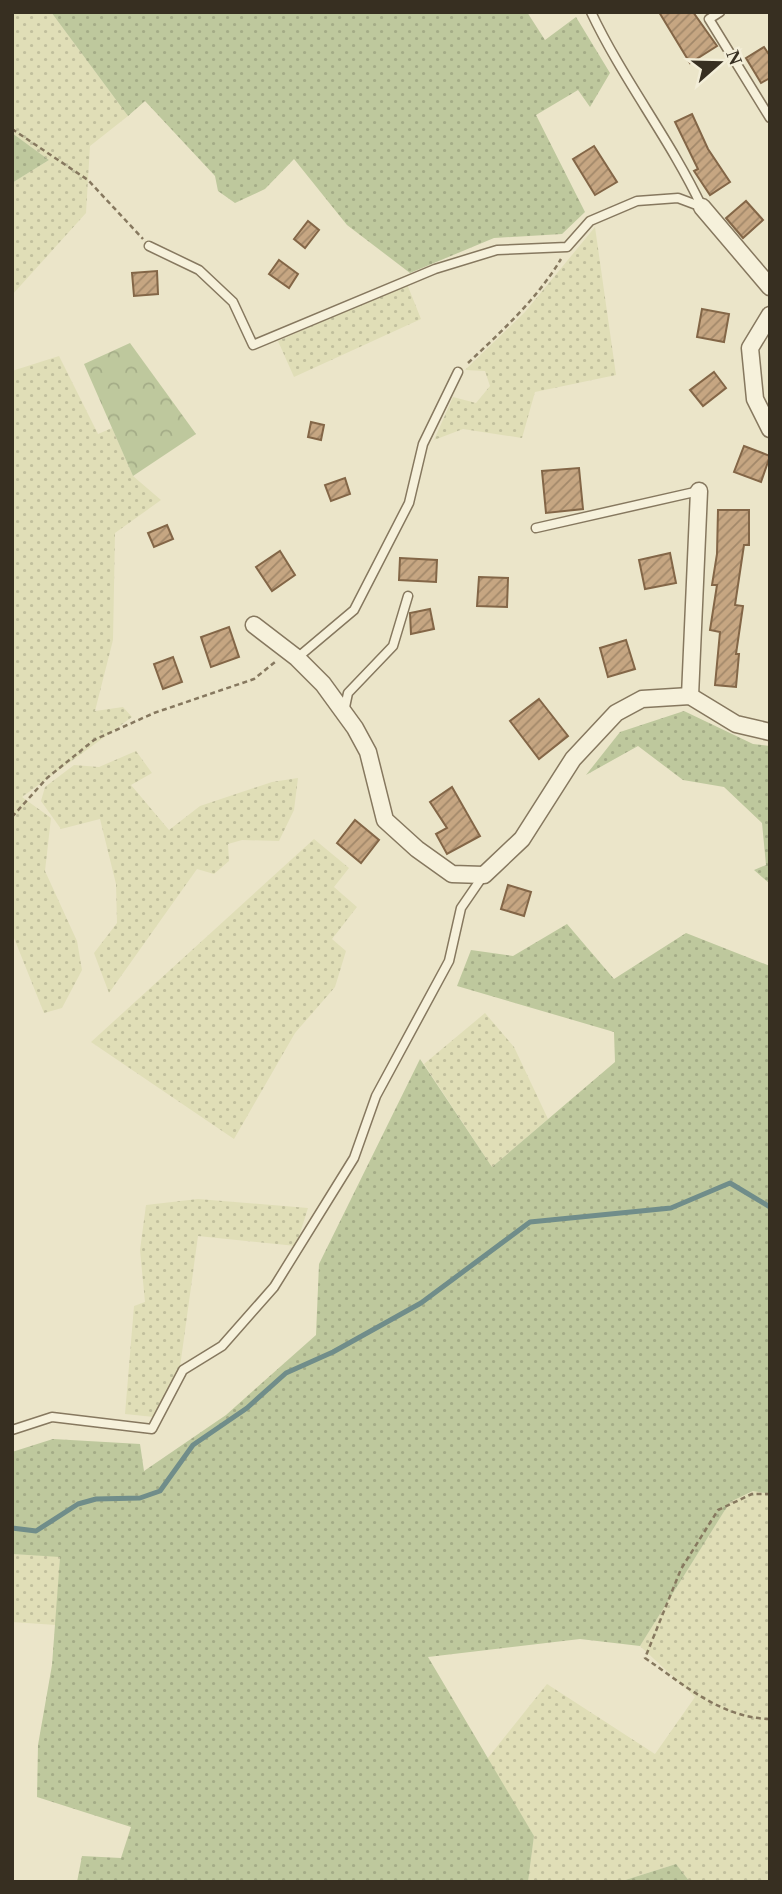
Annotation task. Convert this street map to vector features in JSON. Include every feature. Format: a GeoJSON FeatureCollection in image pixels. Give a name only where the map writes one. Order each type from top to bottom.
{"type":"FeatureCollection","features":[{"type":"Feature","properties":{"kind":"street"},"geometry":{"type":"LineString","coordinates":[[702,207],[770,287]]}},
{"type":"Feature","properties":{"kind":"street"},"geometry":{"type":"LineString","coordinates":[[770,315],[750,348],[755,399],[770,429]]}},
{"type":"Feature","properties":{"kind":"street"},"geometry":{"type":"LineString","coordinates":[[690,696],[699,491]]}},
{"type":"Feature","properties":{"kind":"street"},"geometry":{"type":"LineString","coordinates":[[254,625],[293,655],[323,684],[344,712],[368,752],[384,820],[417,849],[452,874],[484,875],[522,839],[573,759],[616,713],[642,699],[690,696],[736,724],[770,732]]}},
{"type":"Feature","properties":{"kind":"lane"},"geometry":{"type":"LineString","coordinates":[[591,12],[610,52],[680,160],[702,207]]}},
{"type":"Feature","properties":{"kind":"lane"},"geometry":{"type":"LineString","coordinates":[[720,12],[709,19],[770,118]]}},
{"type":"Feature","properties":{"kind":"lane"},"geometry":{"type":"LineString","coordinates":[[149,247],[200,270],[233,302],[253,345],[435,269],[497,250],[568,247],[590,221],[637,201],[678,198],[702,207]]}},
{"type":"Feature","properties":{"kind":"lane"},"geometry":{"type":"LineString","coordinates":[[293,655],[354,610],[410,503],[423,444],[458,372]]}},
{"type":"Feature","properties":{"kind":"lane"},"geometry":{"type":"LineString","coordinates":[[536,528],[699,491]]}},
{"type":"Feature","properties":{"kind":"lane"},"geometry":{"type":"LineString","coordinates":[[344,712],[348,692],[393,646],[408,596]]}},
{"type":"Feature","properties":{"kind":"lane"},"geometry":{"type":"LineString","coordinates":[[12,1430],[52,1417],[152,1429],[183,1370],[222,1346],[249,1319],[274,1287],[354,1158],[376,1096],[449,961],[461,908],[484,875]]}},
{"type":"Feature","properties":{"kind":"path"},"geometry":{"type":"LineString","coordinates":[[12,129],[88,180],[149,247]]}},
{"type":"Feature","properties":{"kind":"path"},"geometry":{"type":"LineString","coordinates":[[458,372],[507,327],[548,279],[568,247]]}},
{"type":"Feature","properties":{"kind":"path"},"geometry":{"type":"LineString","coordinates":[[12,817],[47,778],[94,740],[154,713],[254,679],[293,655]]}},
{"type":"Feature","properties":{"kind":"path"},"geometry":{"type":"LineString","coordinates":[[770,1494],[752,1494],[718,1510],[681,1569],[645,1658],[721,1709],[770,1719]]}},
{"type":"Feature","properties":{"kind":"shaded area"},"geometry":{"type":"Polygon","coordinates":[[[12,12],[51,12],[128,116],[90,146],[86,213],[12,295],[12,183],[49,160],[12,133],[12,12]]]}},
{"type":"Feature","properties":{"kind":"shaded area"},"geometry":{"type":"Polygon","coordinates":[[[595,227],[616,375],[535,392],[522,438],[463,429],[434,440],[453,397],[476,403],[490,386],[485,371],[465,370],[525,312],[595,227]]]}},
{"type":"Feature","properties":{"kind":"shaded area"},"geometry":{"type":"Polygon","coordinates":[[[407,284],[421,319],[294,377],[278,341],[407,284]]]}},
{"type":"Feature","properties":{"kind":"shaded area"},"geometry":{"type":"Polygon","coordinates":[[[59,356],[98,434],[112,428],[133,476],[161,500],[115,533],[113,640],[95,711],[123,707],[132,717],[22,797],[51,818],[45,871],[77,941],[82,970],[62,1008],[44,1013],[12,933],[12,371],[59,356]]]}},
{"type":"Feature","properties":{"kind":"shaded area"},"geometry":{"type":"Polygon","coordinates":[[[136,751],[152,773],[131,785],[169,830],[200,806],[272,782],[298,778],[294,810],[279,841],[242,840],[228,844],[229,861],[214,874],[197,869],[109,993],[94,953],[117,923],[116,884],[100,819],[61,829],[41,801],[45,787],[74,765],[99,767],[136,751]]]}},
{"type":"Feature","properties":{"kind":"shaded area"},"geometry":{"type":"Polygon","coordinates":[[[314,839],[349,868],[334,887],[357,907],[332,939],[346,951],[335,987],[295,1033],[234,1139],[91,1042],[314,839]]]}},
{"type":"Feature","properties":{"kind":"shaded area"},"geometry":{"type":"Polygon","coordinates":[[[485,1013],[514,1047],[548,1119],[492,1167],[424,1064],[485,1013]]]}},
{"type":"Feature","properties":{"kind":"shaded area"},"geometry":{"type":"Polygon","coordinates":[[[198,1199],[308,1208],[296,1246],[198,1236],[180,1367],[166,1409],[154,1417],[125,1414],[134,1306],[145,1302],[140,1250],[146,1205],[198,1199]]]}},
{"type":"Feature","properties":{"kind":"shaded area"},"geometry":{"type":"Polygon","coordinates":[[[754,1491],[770,1494],[770,1882],[690,1882],[676,1864],[619,1882],[528,1882],[534,1836],[487,1759],[547,1684],[655,1754],[695,1697],[640,1646],[730,1502],[754,1491]]]}},
{"type":"Feature","properties":{"kind":"shaded area"},"geometry":{"type":"Polygon","coordinates":[[[12,1554],[60,1556],[56,1625],[12,1622],[12,1554]]]}},
{"type":"Feature","properties":{"kind":"green space"},"geometry":{"type":"Polygon","coordinates":[[[51,12],[527,12],[545,40],[576,17],[610,73],[590,107],[578,90],[536,115],[585,212],[562,234],[494,238],[410,273],[347,225],[294,159],[265,189],[235,203],[218,191],[215,176],[145,101],[128,116],[51,12]]]}},
{"type":"Feature","properties":{"kind":"green space"},"geometry":{"type":"Polygon","coordinates":[[[12,133],[49,160],[12,183],[12,133]]]}},
{"type":"Feature","properties":{"kind":"green space"},"geometry":{"type":"Polygon","coordinates":[[[130,343],[196,434],[133,476],[84,364],[130,343]]]}},
{"type":"Feature","properties":{"kind":"green space"},"geometry":{"type":"Polygon","coordinates":[[[684,711],[753,744],[770,746],[770,884],[754,870],[766,865],[762,823],[724,787],[683,780],[638,746],[586,775],[620,732],[684,711]]]}},
{"type":"Feature","properties":{"kind":"green space"},"geometry":{"type":"Polygon","coordinates":[[[567,924],[614,979],[686,933],[770,966],[770,1494],[753,1491],[730,1502],[640,1646],[580,1639],[428,1657],[534,1836],[528,1882],[77,1882],[82,1856],[121,1858],[131,1827],[37,1797],[38,1745],[52,1665],[60,1557],[12,1554],[12,1452],[53,1439],[140,1444],[144,1471],[226,1415],[316,1335],[319,1264],[420,1059],[492,1167],[615,1062],[614,1032],[457,986],[471,950],[513,956],[567,924]]]}},
{"type":"Feature","properties":{"kind":"green space"},"geometry":{"type":"Polygon","coordinates":[[[676,1864],[690,1882],[619,1882],[676,1864]]]}},
{"type":"Feature","properties":{"kind":"building"},"geometry":{"type":"Polygon","coordinates":[[[659,12],[693,12],[717,46],[690,63],[659,12]]]}},
{"type":"Feature","properties":{"kind":"building"},"geometry":{"type":"Polygon","coordinates":[[[764,47],[770,56],[770,78],[761,83],[746,58],[764,47]]]}},
{"type":"Feature","properties":{"kind":"building"},"geometry":{"type":"Polygon","coordinates":[[[692,114],[708,149],[730,182],[710,195],[694,171],[698,169],[675,122],[692,114]]]}},
{"type":"Feature","properties":{"kind":"building"},"geometry":{"type":"Polygon","coordinates":[[[594,146],[617,182],[595,195],[573,159],[594,146]]]}},
{"type":"Feature","properties":{"kind":"building"},"geometry":{"type":"Polygon","coordinates":[[[746,201],[763,220],[743,238],[726,218],[746,201]]]}},
{"type":"Feature","properties":{"kind":"building"},"geometry":{"type":"Polygon","coordinates":[[[308,221],[319,230],[305,248],[294,239],[308,221]]]}},
{"type":"Feature","properties":{"kind":"building"},"geometry":{"type":"Polygon","coordinates":[[[279,260],[298,274],[289,288],[269,274],[279,260]]]}},
{"type":"Feature","properties":{"kind":"building"},"geometry":{"type":"Polygon","coordinates":[[[157,271],[158,294],[134,296],[132,273],[157,271]]]}},
{"type":"Feature","properties":{"kind":"building"},"geometry":{"type":"Polygon","coordinates":[[[702,309],[729,314],[724,342],[697,337],[702,309]]]}},
{"type":"Feature","properties":{"kind":"building"},"geometry":{"type":"Polygon","coordinates":[[[714,372],[726,388],[703,406],[690,390],[714,372]]]}},
{"type":"Feature","properties":{"kind":"building"},"geometry":{"type":"Polygon","coordinates":[[[311,422],[324,425],[321,440],[308,437],[311,422]]]}},
{"type":"Feature","properties":{"kind":"building"},"geometry":{"type":"Polygon","coordinates":[[[744,446],[770,456],[761,482],[734,472],[744,446]]]}},
{"type":"Feature","properties":{"kind":"building"},"geometry":{"type":"Polygon","coordinates":[[[579,468],[583,509],[546,513],[542,471],[579,468]]]}},
{"type":"Feature","properties":{"kind":"building"},"geometry":{"type":"Polygon","coordinates":[[[345,478],[350,494],[331,501],[325,485],[345,478]]]}},
{"type":"Feature","properties":{"kind":"building"},"geometry":{"type":"Polygon","coordinates":[[[718,510],[749,510],[749,545],[744,545],[735,605],[743,606],[736,654],[739,654],[736,687],[715,685],[720,632],[710,630],[717,585],[712,585],[717,554],[718,510]]]}},
{"type":"Feature","properties":{"kind":"building"},"geometry":{"type":"Polygon","coordinates":[[[167,525],[173,539],[154,547],[148,533],[167,525]]]}},
{"type":"Feature","properties":{"kind":"building"},"geometry":{"type":"Polygon","coordinates":[[[280,551],[295,575],[272,591],[256,567],[280,551]]]}},
{"type":"Feature","properties":{"kind":"building"},"geometry":{"type":"Polygon","coordinates":[[[670,553],[676,583],[645,589],[639,560],[670,553]]]}},
{"type":"Feature","properties":{"kind":"building"},"geometry":{"type":"Polygon","coordinates":[[[400,558],[437,560],[436,582],[399,580],[400,558]]]}},
{"type":"Feature","properties":{"kind":"building"},"geometry":{"type":"Polygon","coordinates":[[[479,577],[508,578],[507,607],[477,606],[479,577]]]}},
{"type":"Feature","properties":{"kind":"building"},"geometry":{"type":"Polygon","coordinates":[[[430,609],[434,629],[411,634],[410,613],[430,609]]]}},
{"type":"Feature","properties":{"kind":"building"},"geometry":{"type":"Polygon","coordinates":[[[229,627],[239,657],[211,667],[201,637],[229,627]]]}},
{"type":"Feature","properties":{"kind":"building"},"geometry":{"type":"Polygon","coordinates":[[[626,640],[635,669],[608,677],[600,648],[626,640]]]}},
{"type":"Feature","properties":{"kind":"building"},"geometry":{"type":"Polygon","coordinates":[[[173,657],[182,682],[163,689],[154,664],[173,657]]]}},
{"type":"Feature","properties":{"kind":"building"},"geometry":{"type":"Polygon","coordinates":[[[539,699],[568,736],[539,759],[510,721],[539,699]]]}},
{"type":"Feature","properties":{"kind":"building"},"geometry":{"type":"Polygon","coordinates":[[[452,787],[480,836],[447,854],[436,834],[447,828],[430,802],[452,787]]]}},
{"type":"Feature","properties":{"kind":"building"},"geometry":{"type":"Polygon","coordinates":[[[355,820],[379,840],[361,863],[337,843],[355,820]]]}},
{"type":"Feature","properties":{"kind":"building"},"geometry":{"type":"Polygon","coordinates":[[[508,885],[531,892],[524,916],[501,909],[508,885]]]}},
{"type":"Feature","properties":{"kind":"waterway"},"geometry":{"type":"LineString","coordinates":[[12,1528],[36,1531],[78,1504],[96,1499],[140,1498],[160,1491],[193,1445],[247,1408],[286,1373],[333,1352],[421,1303],[530,1222],[671,1208],[730,1183],[770,1207]]}}]}
